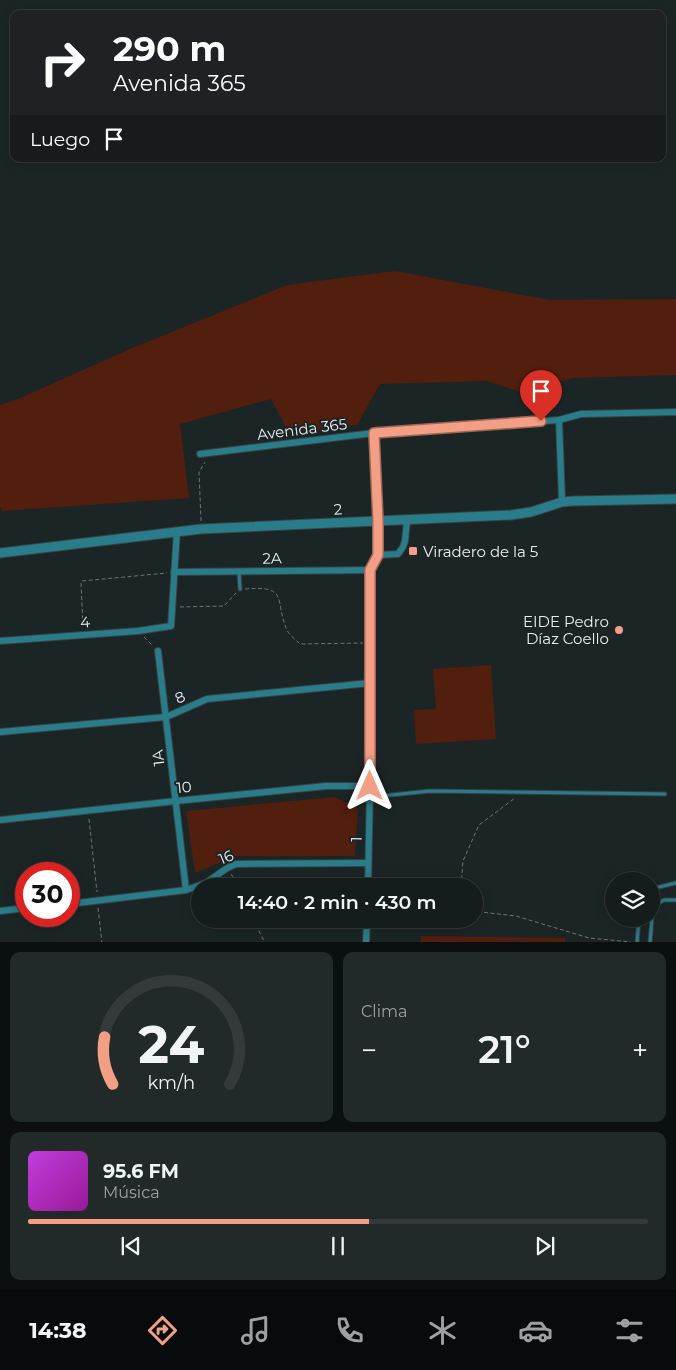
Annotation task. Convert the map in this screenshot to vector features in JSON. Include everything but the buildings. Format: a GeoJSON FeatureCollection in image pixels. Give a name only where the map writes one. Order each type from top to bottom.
{"type":"FeatureCollection","features":[{"type":"Feature","properties":{"kind":"street","name":"Avenida 365"},"geometry":{"type":"LineString","coordinates":[[200,454],[374,433],[560,420],[581,414],[676,412]]}},
{"type":"Feature","properties":{"kind":"street"},"geometry":{"type":"LineString","coordinates":[[560,420],[562,502]]}},
{"type":"Feature","properties":{"kind":"street","name":"1"},"geometry":{"type":"LineString","coordinates":[[368,878],[370,570],[378,555],[374,433]]}},
{"type":"Feature","properties":{"kind":"street","name":"2"},"geometry":{"type":"LineString","coordinates":[[0,553],[201,529],[511,516],[573,500],[676,500]]}},
{"type":"Feature","properties":{"kind":"street"},"geometry":{"type":"LineString","coordinates":[[378,555],[398,554],[403,547],[407,520]]}},
{"type":"Feature","properties":{"kind":"street"},"geometry":{"type":"LineString","coordinates":[[172,607],[177,531]]}},
{"type":"Feature","properties":{"kind":"street","name":"2A"},"geometry":{"type":"LineString","coordinates":[[174,572],[370,570]]}},
{"type":"Feature","properties":{"kind":"street","name":"4"},"geometry":{"type":"LineString","coordinates":[[0,641],[171,626],[172,607]]}},
{"type":"Feature","properties":{"kind":"street","name":"1A"},"geometry":{"type":"LineString","coordinates":[[158,651],[186,890]]}},
{"type":"Feature","properties":{"kind":"street","name":"8"},"geometry":{"type":"LineString","coordinates":[[0,732],[166,718],[207,699],[370,683]]}},
{"type":"Feature","properties":{"kind":"street","name":"10"},"geometry":{"type":"LineString","coordinates":[[0,820],[176,800],[326,786],[370,786]]}},
{"type":"Feature","properties":{"kind":"street","name":"16"},"geometry":{"type":"LineString","coordinates":[[80,903],[186,890],[206,883],[236,864],[368,863]]}},
{"type":"Feature","properties":{"kind":"street"},"geometry":{"type":"LineString","coordinates":[[0,911],[15,909]]}},
{"type":"Feature","properties":{"kind":"street"},"geometry":{"type":"LineString","coordinates":[[366,942],[367,928]]}},
{"type":"Feature","properties":{"kind":"lane"},"geometry":{"type":"LineString","coordinates":[[239,571],[240,589]]}},
{"type":"Feature","properties":{"kind":"lane"},"geometry":{"type":"LineString","coordinates":[[370,797],[430,791],[665,794]]}},
{"type":"Feature","properties":{"kind":"lane"},"geometry":{"type":"LineString","coordinates":[[660,887],[676,883]]}},
{"type":"Feature","properties":{"kind":"lane"},"geometry":{"type":"LineString","coordinates":[[650,942],[655,905],[664,900],[676,900]]}},
{"type":"Feature","properties":{"kind":"lane"},"geometry":{"type":"LineString","coordinates":[[637,942],[638,927]]}},
{"type":"Feature","properties":{"kind":"path"},"geometry":{"type":"LineString","coordinates":[[201,529],[199,472],[211,453]]}},
{"type":"Feature","properties":{"kind":"path"},"geometry":{"type":"LineString","coordinates":[[84,634],[82,581],[174,572]]}},
{"type":"Feature","properties":{"kind":"path"},"geometry":{"type":"LineString","coordinates":[[172,607],[224,606],[240,589],[270,589],[279,598],[288,633],[300,644],[371,643]]}},
{"type":"Feature","properties":{"kind":"path"},"geometry":{"type":"LineString","coordinates":[[138,630],[158,651]]}},
{"type":"Feature","properties":{"kind":"path"},"geometry":{"type":"LineString","coordinates":[[462,878],[464,862],[479,825],[522,792]]}},
{"type":"Feature","properties":{"kind":"path"},"geometry":{"type":"LineString","coordinates":[[88,811],[102,942]]}},
{"type":"Feature","properties":{"kind":"path"},"geometry":{"type":"LineString","coordinates":[[227,868],[234,878]]}},
{"type":"Feature","properties":{"kind":"path"},"geometry":{"type":"LineString","coordinates":[[483,912],[516,916],[589,938],[632,942]]}},
{"type":"Feature","properties":{"kind":"path"},"geometry":{"type":"LineString","coordinates":[[258,928],[265,942]]}},
{"type":"Feature","properties":{"kind":"shaded area"},"geometry":{"type":"Polygon","coordinates":[[[395,271],[550,300],[676,299],[676,375],[574,378],[518,391],[487,381],[380,384],[357,425],[289,433],[271,399],[180,424],[189,498],[2,511],[0,507],[0,405],[18,399],[130,349],[287,285],[395,271]]]}},
{"type":"Feature","properties":{"kind":"shaded area"},"geometry":{"type":"Polygon","coordinates":[[[491,665],[496,739],[416,744],[414,710],[436,709],[433,669],[491,665]]]}},
{"type":"Feature","properties":{"kind":"shaded area"},"geometry":{"type":"Polygon","coordinates":[[[335,797],[358,808],[355,856],[235,856],[195,873],[186,811],[335,797]]]}},
{"type":"Feature","properties":{"kind":"shaded area"},"geometry":{"type":"Polygon","coordinates":[[[421,936],[565,938],[565,942],[421,942],[421,936]]]}},
{"type":"Feature","properties":{"kind":"place","name":"Viradero de la 5"},"geometry":{"type":"Point","coordinates":[413,551]}},
{"type":"Feature","properties":{"kind":"place","name":"EIDE Pedro Díaz Coello"},"geometry":{"type":"Point","coordinates":[619,630]}},
{"type":"Feature","properties":{"kind":"route"},"geometry":{"type":"LineString","coordinates":[[370,786],[370,570],[378,555],[374,433],[541,421]]}}]}
